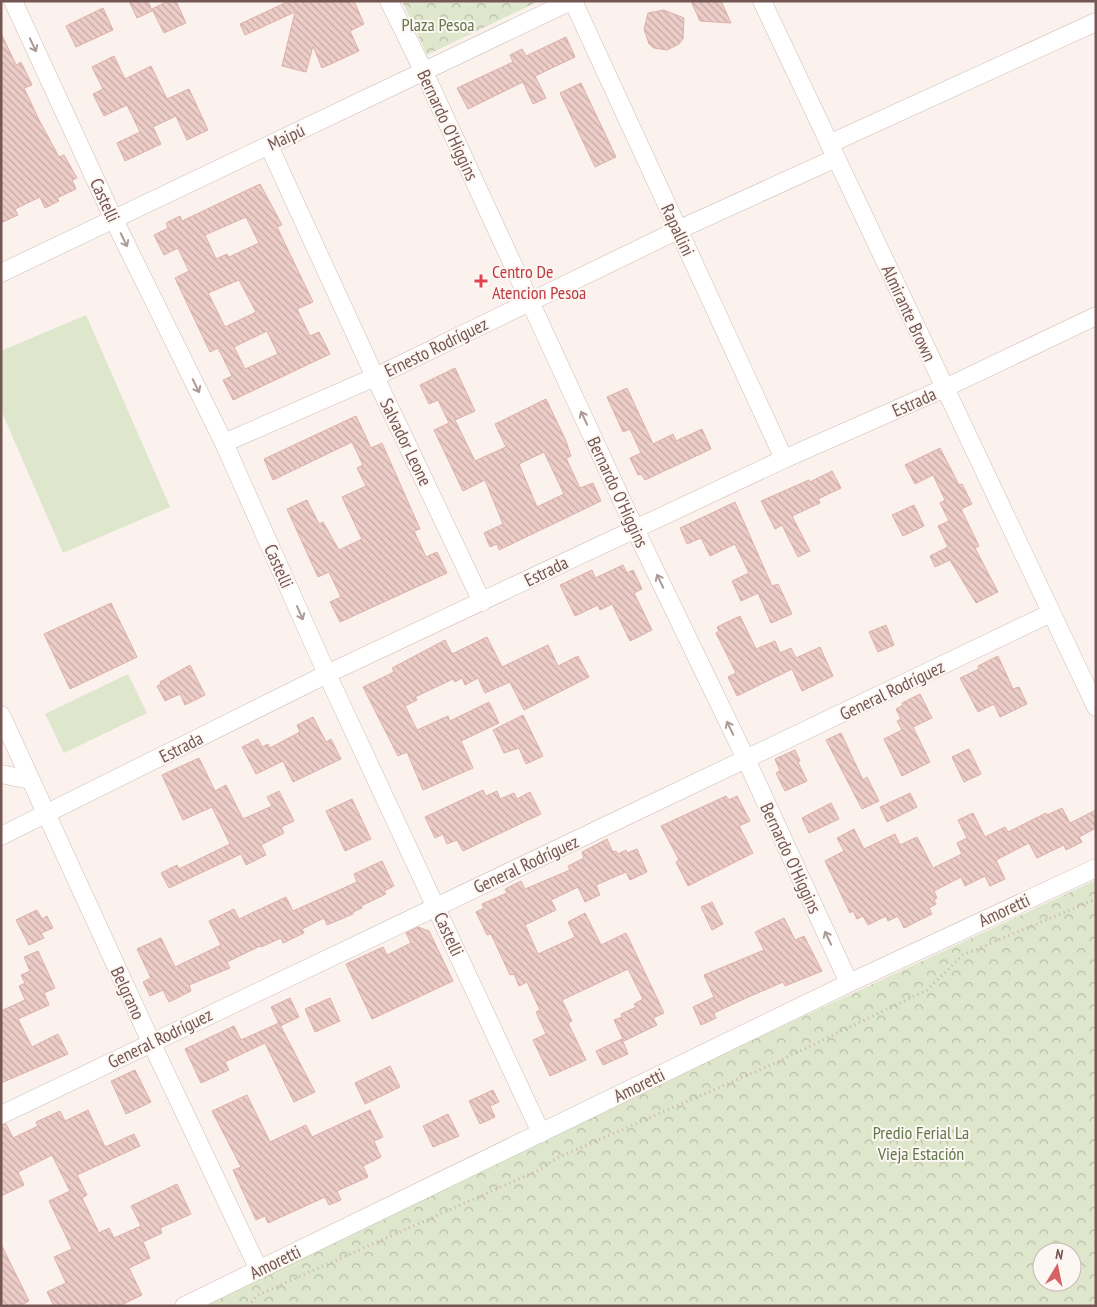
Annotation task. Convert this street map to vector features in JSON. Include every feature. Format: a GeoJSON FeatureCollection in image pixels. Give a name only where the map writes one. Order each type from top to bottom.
{"type":"FeatureCollection","features":[{"type":"Feature","properties":{"kind":"street","name":"Castelli"},"geometry":{"type":"LineString","coordinates":[[13,1],[114,220],[224,443],[327,674],[540,1133]]}},
{"type":"Feature","properties":{"kind":"street","name":"Bernardo O'Higgins"},"geometry":{"type":"LineString","coordinates":[[389,1],[424,72],[635,529],[746,759],[849,983]]}},
{"type":"Feature","properties":{"kind":"street","name":"Maipú"},"geometry":{"type":"LineString","coordinates":[[1,273],[572,1]]}},
{"type":"Feature","properties":{"kind":"street","name":"Rapallini"},"geometry":{"type":"LineString","coordinates":[[572,1],[784,459]]}},
{"type":"Feature","properties":{"kind":"street","name":"Almirante Brown"},"geometry":{"type":"LineString","coordinates":[[762,1],[1096,707]]}},
{"type":"Feature","properties":{"kind":"street","name":"Ernesto Rodríguez"},"geometry":{"type":"LineString","coordinates":[[224,443],[375,377],[678,230],[833,151],[1096,22]]}},
{"type":"Feature","properties":{"kind":"street","name":"Salvador Leone"},"geometry":{"type":"LineString","coordinates":[[268,146],[482,602]]}},
{"type":"Feature","properties":{"kind":"street","name":"Estrada"},"geometry":{"type":"LineString","coordinates":[[1,836],[327,674],[784,459],[945,388],[1096,316]]}},
{"type":"Feature","properties":{"kind":"street","name":"General Rodríguez"},"geometry":{"type":"LineString","coordinates":[[1,1116],[151,1042],[1052,613]]}},
{"type":"Feature","properties":{"kind":"street","name":"Belgrano"},"geometry":{"type":"LineString","coordinates":[[1,715],[258,1270]]}},
{"type":"Feature","properties":{"kind":"street"},"geometry":{"type":"LineString","coordinates":[[1,774],[30,780]]}},
{"type":"Feature","properties":{"kind":"street","name":"Amoretti"},"geometry":{"type":"LineString","coordinates":[[184,1306],[849,983],[1096,868]]}},
{"type":"Feature","properties":{"kind":"path"},"geometry":{"type":"LineString","coordinates":[[248,1306],[258,1295],[539,1170],[557,1158],[782,1060],[926,990],[963,955],[1096,899]]}},
{"type":"Feature","properties":{"kind":"green space","name":"Plaza Pesoa"},"geometry":{"type":"Polygon","coordinates":[[[402,1],[539,1],[427,55],[402,1]]]}},
{"type":"Feature","properties":{"kind":"green space"},"geometry":{"type":"Polygon","coordinates":[[[86,315],[170,507],[63,553],[1,410],[1,351],[86,315]]]}},
{"type":"Feature","properties":{"kind":"green space"},"geometry":{"type":"Polygon","coordinates":[[[128,674],[147,713],[64,753],[45,714],[128,674]]]}},
{"type":"Feature","properties":{"kind":"green space","name":"Predio Ferial La Vieja Estación"},"geometry":{"type":"Polygon","coordinates":[[[1096,880],[1096,1306],[187,1306],[259,1270],[1096,880]]]}},
{"type":"Feature","properties":{"kind":"building"},"geometry":{"type":"Polygon","coordinates":[[[129,1],[148,1],[152,11],[137,18],[129,1]]]}},
{"type":"Feature","properties":{"kind":"building"},"geometry":{"type":"Polygon","coordinates":[[[168,1],[176,1],[186,23],[164,33],[152,9],[168,1]]]}},
{"type":"Feature","properties":{"kind":"building"},"geometry":{"type":"Polygon","coordinates":[[[289,1],[354,1],[364,24],[350,31],[359,51],[322,68],[313,46],[306,72],[282,66],[295,12],[245,35],[240,24],[289,1]]]}},
{"type":"Feature","properties":{"kind":"building"},"geometry":{"type":"Polygon","coordinates":[[[691,1],[721,1],[731,23],[700,21],[691,1]]]}},
{"type":"Feature","properties":{"kind":"building"},"geometry":{"type":"Polygon","coordinates":[[[103,8],[113,30],[76,47],[66,26],[103,8]]]}},
{"type":"Feature","properties":{"kind":"building"},"geometry":{"type":"Polygon","coordinates":[[[664,10],[684,18],[683,39],[679,44],[667,50],[654,48],[649,44],[644,29],[648,13],[664,10]]]}},
{"type":"Feature","properties":{"kind":"building"},"geometry":{"type":"Polygon","coordinates":[[[1,33],[16,65],[21,62],[32,85],[24,88],[39,120],[59,157],[64,155],[77,178],[72,180],[76,189],[57,198],[59,201],[45,208],[40,197],[15,209],[18,215],[1,223],[1,33]]]}},
{"type":"Feature","properties":{"kind":"building"},"geometry":{"type":"Polygon","coordinates":[[[566,37],[575,57],[535,76],[546,98],[533,104],[523,82],[468,109],[457,88],[513,62],[510,55],[522,49],[526,56],[566,37]]]}},
{"type":"Feature","properties":{"kind":"building"},"geometry":{"type":"Polygon","coordinates":[[[114,56],[125,79],[151,66],[167,99],[189,89],[208,130],[187,140],[176,116],[153,127],[161,144],[125,161],[117,143],[140,132],[127,105],[104,116],[93,94],[103,89],[92,67],[114,56]]]}},
{"type":"Feature","properties":{"kind":"building"},"geometry":{"type":"Polygon","coordinates":[[[581,83],[616,157],[595,167],[560,93],[581,83]]]}},
{"type":"Feature","properties":{"kind":"building"},"geometry":{"type":"Polygon","coordinates":[[[260,184],[282,225],[277,227],[313,302],[297,309],[310,336],[319,332],[330,354],[233,400],[223,380],[232,376],[218,348],[210,352],[175,278],[189,271],[178,248],[164,255],[154,235],[168,228],[166,223],[180,216],[182,221],[260,184]],[[246,217],[205,235],[216,259],[227,254],[229,257],[259,243],[246,217]],[[239,280],[208,293],[225,327],[256,312],[239,280]],[[267,331],[234,347],[245,369],[278,354],[267,331]]]}},
{"type":"Feature","properties":{"kind":"building"},"geometry":{"type":"Polygon","coordinates":[[[455,368],[475,411],[455,420],[475,461],[506,447],[495,424],[546,399],[566,441],[571,456],[566,458],[580,488],[593,483],[601,501],[499,550],[497,544],[490,547],[484,533],[503,524],[485,480],[463,491],[434,430],[449,423],[438,400],[429,404],[420,385],[455,368]],[[544,452],[519,464],[537,507],[564,494],[544,452]]]}},
{"type":"Feature","properties":{"kind":"building"},"geometry":{"type":"Polygon","coordinates":[[[627,388],[653,444],[673,434],[676,441],[702,429],[711,449],[645,480],[641,474],[638,475],[630,458],[641,453],[630,429],[623,432],[607,397],[627,388]]]}},
{"type":"Feature","properties":{"kind":"building"},"geometry":{"type":"Polygon","coordinates":[[[356,416],[371,448],[382,443],[420,529],[414,531],[426,557],[437,552],[447,573],[340,622],[330,602],[341,597],[329,572],[318,577],[287,509],[307,500],[319,524],[323,522],[339,550],[362,539],[342,497],[366,486],[357,468],[363,465],[352,442],[273,480],[264,459],[356,416]]]}},
{"type":"Feature","properties":{"kind":"building"},"geometry":{"type":"Polygon","coordinates":[[[940,448],[959,485],[962,484],[972,504],[961,509],[979,546],[975,548],[998,592],[976,603],[950,560],[935,567],[930,556],[948,547],[938,526],[949,521],[940,503],[945,500],[933,475],[915,484],[905,465],[940,448]]]}},
{"type":"Feature","properties":{"kind":"building"},"geometry":{"type":"Polygon","coordinates":[[[832,471],[841,488],[818,499],[820,503],[792,516],[810,551],[798,557],[782,525],[775,529],[761,501],[809,480],[810,482],[832,471]]]}},
{"type":"Feature","properties":{"kind":"building"},"geometry":{"type":"Polygon","coordinates":[[[735,502],[772,586],[778,584],[792,614],[771,623],[758,593],[741,601],[732,581],[749,573],[735,544],[710,556],[701,538],[687,544],[680,528],[735,502]]]}},
{"type":"Feature","properties":{"kind":"building"},"geometry":{"type":"Polygon","coordinates":[[[914,505],[924,526],[903,536],[892,515],[914,505]]]}},
{"type":"Feature","properties":{"kind":"building"},"geometry":{"type":"Polygon","coordinates":[[[623,565],[627,573],[633,570],[642,589],[634,593],[652,630],[630,641],[612,604],[600,610],[598,605],[575,616],[560,585],[592,570],[595,578],[623,565]]]}},
{"type":"Feature","properties":{"kind":"building"},"geometry":{"type":"Polygon","coordinates":[[[111,603],[137,657],[70,689],[44,634],[111,603]]]}},
{"type":"Feature","properties":{"kind":"building"},"geometry":{"type":"Polygon","coordinates":[[[740,616],[756,649],[775,641],[780,653],[791,648],[796,658],[820,647],[833,676],[802,691],[792,669],[737,696],[728,677],[736,673],[716,633],[719,631],[717,627],[740,616]]]}},
{"type":"Feature","properties":{"kind":"building"},"geometry":{"type":"Polygon","coordinates":[[[886,625],[894,645],[878,652],[869,632],[886,625]]]}},
{"type":"Feature","properties":{"kind":"building"},"geometry":{"type":"Polygon","coordinates":[[[487,637],[502,667],[548,645],[558,666],[578,656],[589,677],[524,710],[510,682],[485,693],[478,678],[465,685],[462,678],[455,682],[453,679],[415,697],[417,700],[405,706],[417,730],[448,716],[450,721],[489,702],[499,723],[461,741],[473,768],[423,790],[407,752],[398,756],[363,687],[394,672],[392,668],[445,640],[452,654],[487,637]]]}},
{"type":"Feature","properties":{"kind":"building"},"geometry":{"type":"Polygon","coordinates":[[[998,656],[1013,689],[1019,687],[1027,704],[1000,717],[994,704],[978,712],[960,678],[979,669],[978,666],[998,656]]]}},
{"type":"Feature","properties":{"kind":"building"},"geometry":{"type":"Polygon","coordinates":[[[190,665],[205,695],[185,705],[180,694],[165,701],[157,686],[161,684],[160,682],[190,665]]]}},
{"type":"Feature","properties":{"kind":"building"},"geometry":{"type":"Polygon","coordinates":[[[920,694],[932,718],[913,727],[930,762],[902,776],[884,739],[902,730],[897,721],[901,719],[896,709],[903,705],[902,703],[920,694]]]}},
{"type":"Feature","properties":{"kind":"building"},"geometry":{"type":"Polygon","coordinates":[[[523,715],[543,756],[526,764],[519,748],[504,753],[493,730],[523,715]]]}},
{"type":"Feature","properties":{"kind":"building"},"geometry":{"type":"Polygon","coordinates":[[[313,717],[326,742],[331,739],[341,759],[293,782],[283,761],[256,774],[242,747],[258,739],[262,747],[268,744],[270,748],[300,732],[297,725],[313,717]]]}},
{"type":"Feature","properties":{"kind":"building"},"geometry":{"type":"Polygon","coordinates":[[[841,733],[863,780],[867,777],[879,801],[862,809],[826,740],[841,733]]]}},
{"type":"Feature","properties":{"kind":"building"},"geometry":{"type":"Polygon","coordinates":[[[969,749],[981,774],[964,782],[952,757],[969,749]]]}},
{"type":"Feature","properties":{"kind":"building"},"geometry":{"type":"Polygon","coordinates":[[[795,750],[800,761],[798,762],[807,781],[785,791],[776,773],[780,771],[775,759],[795,750]]]}},
{"type":"Feature","properties":{"kind":"building"},"geometry":{"type":"Polygon","coordinates":[[[199,758],[215,791],[226,785],[243,819],[272,806],[267,797],[279,791],[294,821],[281,827],[284,833],[261,845],[266,855],[246,865],[241,854],[169,888],[161,873],[177,865],[179,869],[230,844],[212,807],[183,820],[162,775],[199,758]]]}},
{"type":"Feature","properties":{"kind":"building"},"geometry":{"type":"Polygon","coordinates":[[[483,790],[486,796],[497,791],[500,799],[514,793],[517,799],[530,792],[541,814],[463,851],[457,840],[447,844],[443,834],[435,838],[425,817],[483,790]]]}},
{"type":"Feature","properties":{"kind":"building"},"geometry":{"type":"Polygon","coordinates":[[[910,793],[917,807],[887,822],[880,807],[910,793]]]}},
{"type":"Feature","properties":{"kind":"building"},"geometry":{"type":"Polygon","coordinates":[[[726,796],[729,800],[737,796],[750,821],[739,826],[753,853],[688,886],[676,862],[679,860],[661,826],[726,796]]]}},
{"type":"Feature","properties":{"kind":"building"},"geometry":{"type":"Polygon","coordinates":[[[352,799],[371,839],[345,851],[326,811],[352,799]]]}},
{"type":"Feature","properties":{"kind":"building"},"geometry":{"type":"Polygon","coordinates":[[[831,803],[839,819],[809,833],[802,818],[831,803]]]}},
{"type":"Feature","properties":{"kind":"building"},"geometry":{"type":"Polygon","coordinates":[[[1062,808],[1070,823],[1096,810],[1096,828],[1079,837],[1082,842],[1066,850],[1064,845],[1037,858],[1029,843],[996,860],[1005,879],[990,886],[985,876],[965,886],[961,877],[934,891],[937,898],[934,900],[936,904],[929,908],[932,914],[904,928],[898,916],[888,921],[886,916],[868,925],[863,916],[857,919],[853,911],[850,913],[825,861],[844,851],[837,838],[854,829],[864,849],[895,834],[900,845],[917,837],[933,868],[962,854],[957,843],[967,838],[958,820],[973,813],[985,837],[1005,827],[1008,832],[1046,813],[1047,815],[1062,808]]]}},
{"type":"Feature","properties":{"kind":"building"},"geometry":{"type":"Polygon","coordinates":[[[607,839],[613,852],[616,851],[618,854],[626,850],[627,853],[637,849],[647,872],[630,880],[626,872],[596,885],[600,895],[585,902],[578,887],[551,900],[556,910],[525,925],[538,954],[575,937],[568,922],[585,913],[601,945],[626,933],[664,1013],[653,1018],[657,1025],[624,1041],[614,1020],[622,1017],[621,1014],[636,1007],[634,1004],[643,999],[628,969],[562,1000],[572,1021],[568,1023],[586,1060],[550,1076],[533,1040],[546,1034],[536,1012],[540,1010],[527,982],[519,986],[514,974],[510,975],[491,934],[487,935],[476,912],[484,908],[482,904],[507,893],[505,889],[521,881],[525,889],[570,870],[568,866],[584,858],[582,852],[607,839]]]}},
{"type":"Feature","properties":{"kind":"building"},"geometry":{"type":"Polygon","coordinates":[[[382,861],[394,886],[384,891],[386,894],[361,906],[362,908],[353,912],[353,914],[327,925],[324,918],[302,929],[304,933],[283,943],[281,938],[260,946],[227,962],[230,968],[189,985],[191,991],[169,1002],[163,990],[150,996],[143,982],[151,978],[137,949],[161,938],[175,967],[221,945],[209,921],[234,909],[239,919],[286,897],[293,911],[357,882],[354,874],[382,861]]]}},
{"type":"Feature","properties":{"kind":"building"},"geometry":{"type":"Polygon","coordinates":[[[712,902],[723,924],[712,930],[701,907],[712,902]]]}},
{"type":"Feature","properties":{"kind":"building"},"geometry":{"type":"Polygon","coordinates":[[[37,910],[42,919],[47,916],[53,928],[41,933],[44,938],[29,945],[16,920],[37,910]]]}},
{"type":"Feature","properties":{"kind":"building"},"geometry":{"type":"Polygon","coordinates":[[[784,918],[795,940],[804,936],[822,971],[785,986],[783,982],[744,999],[714,1013],[716,1018],[701,1025],[693,1007],[714,997],[704,975],[764,950],[755,932],[784,918]]]}},
{"type":"Feature","properties":{"kind":"building"},"geometry":{"type":"Polygon","coordinates":[[[418,927],[429,931],[453,981],[372,1019],[346,964],[383,947],[387,955],[411,943],[406,933],[418,927]]]}},
{"type":"Feature","properties":{"kind":"building"},"geometry":{"type":"Polygon","coordinates":[[[38,951],[55,988],[44,993],[49,1005],[18,1019],[32,1047],[58,1034],[68,1054],[1,1083],[1,1011],[25,1000],[19,986],[25,983],[21,975],[30,971],[24,957],[38,951]]]}},
{"type":"Feature","properties":{"kind":"building"},"geometry":{"type":"Polygon","coordinates":[[[290,998],[299,1017],[280,1026],[271,1007],[290,998]]]}},
{"type":"Feature","properties":{"kind":"building"},"geometry":{"type":"Polygon","coordinates":[[[330,998],[340,1021],[315,1032],[305,1009],[330,998]]]}},
{"type":"Feature","properties":{"kind":"building"},"geometry":{"type":"Polygon","coordinates":[[[279,1023],[315,1092],[294,1102],[265,1043],[225,1062],[229,1070],[201,1083],[185,1049],[234,1026],[241,1040],[279,1023]]]}},
{"type":"Feature","properties":{"kind":"building"},"geometry":{"type":"Polygon","coordinates":[[[622,1039],[628,1054],[603,1065],[596,1051],[622,1039]]]}},
{"type":"Feature","properties":{"kind":"building"},"geometry":{"type":"Polygon","coordinates":[[[390,1066],[400,1087],[365,1104],[355,1083],[390,1066]]]}},
{"type":"Feature","properties":{"kind":"building"},"geometry":{"type":"Polygon","coordinates":[[[135,1070],[151,1102],[126,1114],[111,1081],[135,1070]]]}},
{"type":"Feature","properties":{"kind":"building"},"geometry":{"type":"Polygon","coordinates":[[[493,1090],[499,1102],[490,1106],[495,1117],[480,1124],[469,1101],[493,1090]]]}},
{"type":"Feature","properties":{"kind":"building"},"geometry":{"type":"Polygon","coordinates":[[[247,1095],[270,1142],[306,1125],[312,1137],[370,1110],[383,1137],[374,1141],[381,1157],[363,1166],[368,1177],[337,1191],[341,1200],[329,1205],[325,1197],[268,1223],[265,1216],[256,1220],[233,1170],[241,1167],[212,1111],[247,1095]]]}},
{"type":"Feature","properties":{"kind":"building"},"geometry":{"type":"Polygon","coordinates":[[[88,1110],[105,1147],[134,1134],[140,1146],[77,1175],[87,1195],[82,1198],[99,1233],[109,1228],[114,1238],[141,1226],[131,1206],[177,1184],[191,1214],[160,1228],[162,1233],[143,1242],[150,1258],[129,1268],[142,1295],[119,1306],[54,1306],[47,1292],[66,1283],[54,1257],[72,1249],[49,1201],[70,1191],[52,1155],[18,1172],[24,1185],[1,1196],[1,1125],[6,1124],[13,1138],[38,1126],[36,1122],[60,1111],[65,1121],[88,1110]]]}},
{"type":"Feature","properties":{"kind":"building"},"geometry":{"type":"Polygon","coordinates":[[[448,1114],[459,1136],[433,1147],[423,1126],[448,1114]]]}},
{"type":"Feature","properties":{"kind":"building"},"geometry":{"type":"Polygon","coordinates":[[[1,1244],[29,1301],[19,1306],[1,1306],[1,1244]]]}},
{"type":"Feature","properties":{"kind":"place","name":"Centro De Atencion Pesoa"},"geometry":{"type":"Point","coordinates":[481,281]}}]}
